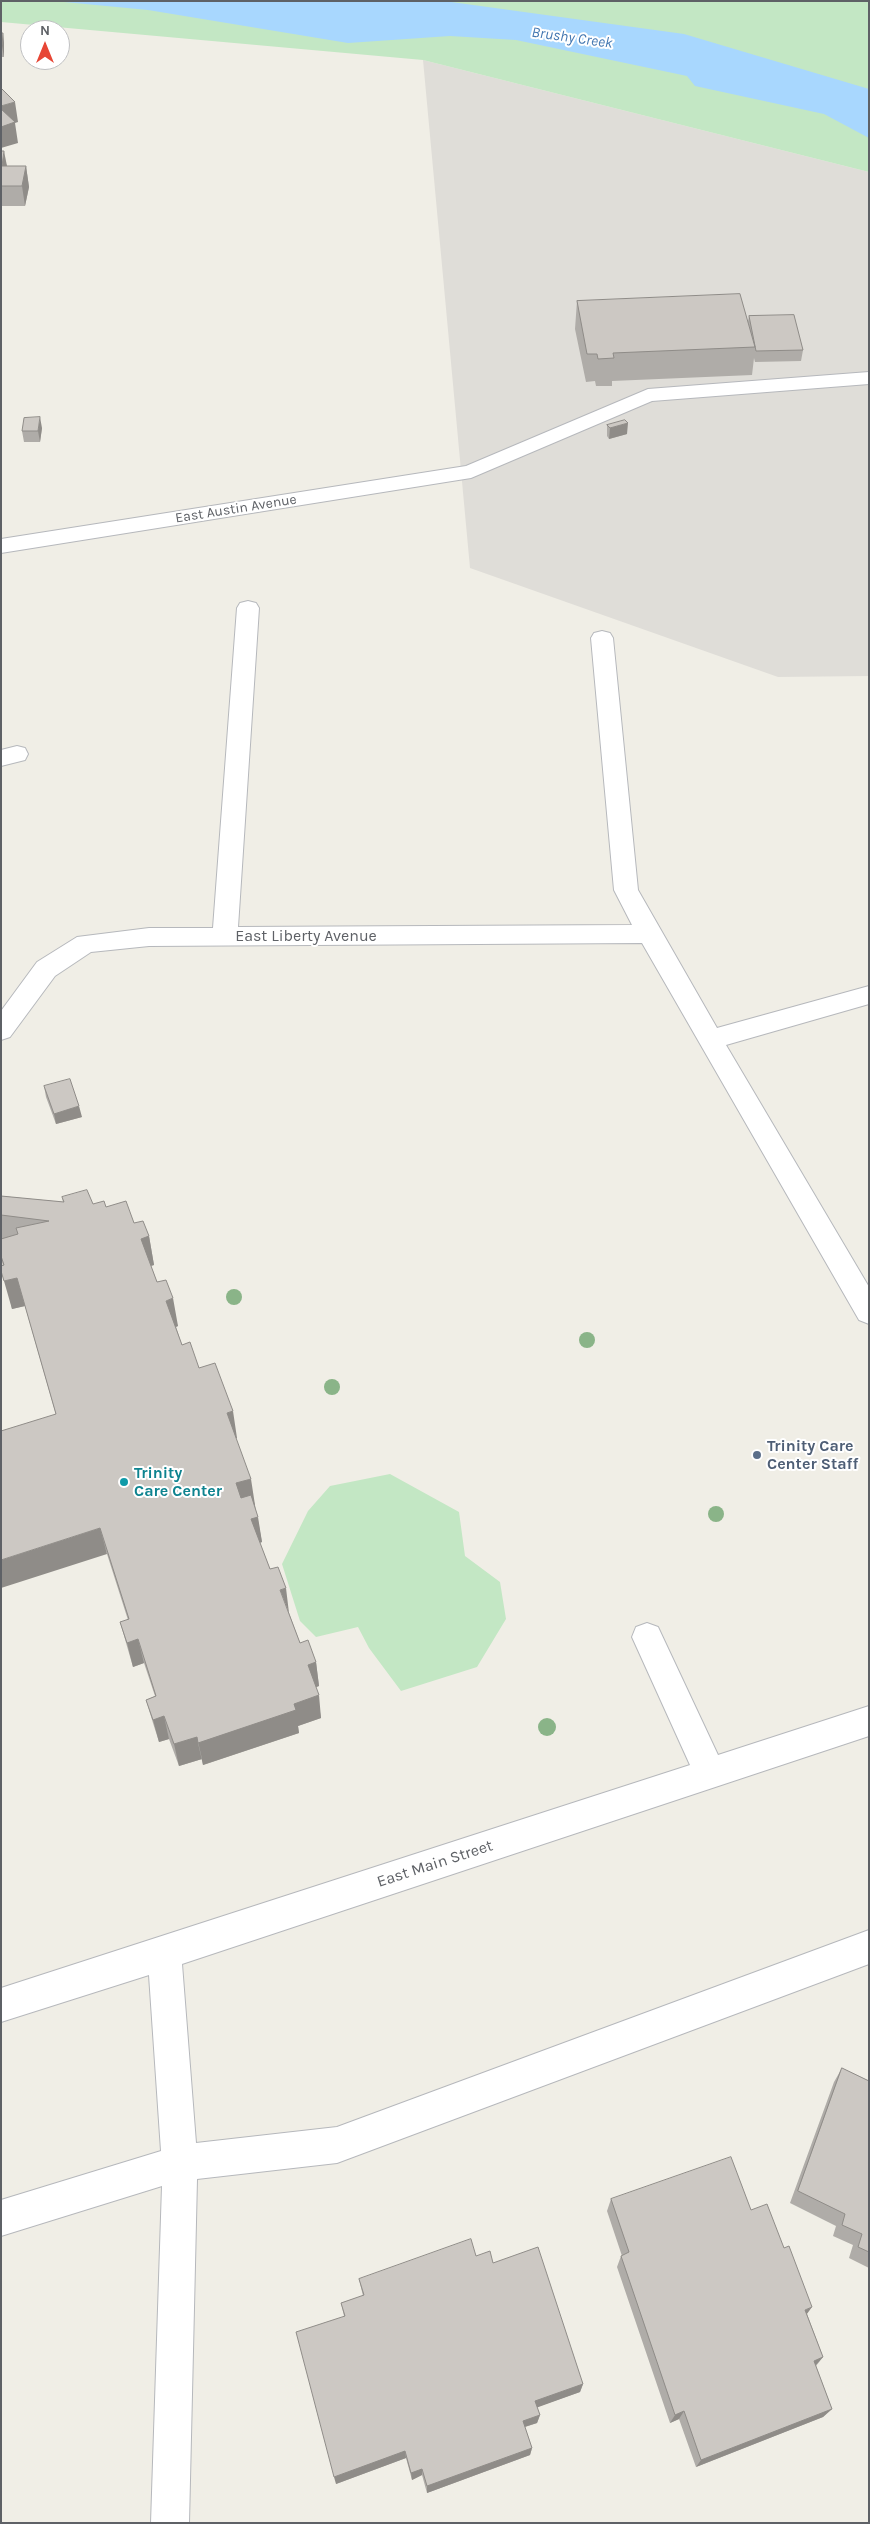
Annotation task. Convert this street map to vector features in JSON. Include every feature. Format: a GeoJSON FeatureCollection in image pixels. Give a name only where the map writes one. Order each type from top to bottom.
{"type":"FeatureCollection","features":[{"type":"Feature","properties":{"kind":"street","name":"East Austin Avenue"},"geometry":{"type":"LineString","coordinates":[[1,546],[471,472],[648,395],[869,378]]}},
{"type":"Feature","properties":{"kind":"street"},"geometry":{"type":"LineString","coordinates":[[226,937],[248,608]]}},
{"type":"Feature","properties":{"kind":"street"},"geometry":{"type":"LineString","coordinates":[[602,638],[626,890],[649,934],[712,1039],[869,1312]]}},
{"type":"Feature","properties":{"kind":"street","name":"East Liberty Avenue"},"geometry":{"type":"LineString","coordinates":[[1,1030],[46,969],[86,943],[149,937],[649,934]]}},
{"type":"Feature","properties":{"kind":"street"},"geometry":{"type":"LineString","coordinates":[[712,1039],[869,995]]}},
{"type":"Feature","properties":{"kind":"street"},"geometry":{"type":"LineString","coordinates":[[647,1637],[710,1774]]}},
{"type":"Feature","properties":{"kind":"street","name":"East Main Street"},"geometry":{"type":"LineString","coordinates":[[1,2004],[164,1953],[869,1721]]}},
{"type":"Feature","properties":{"kind":"street"},"geometry":{"type":"LineString","coordinates":[[1,2218],[180,2163],[337,2145],[869,1947]]}},
{"type":"Feature","properties":{"kind":"street"},"geometry":{"type":"LineString","coordinates":[[164,1953],[180,2163],[170,2523]]}},
{"type":"Feature","properties":{"kind":"shaded area"},"geometry":{"type":"Polygon","coordinates":[[[423,60],[869,172],[869,676],[778,677],[470,568],[423,60]]]}},
{"type":"Feature","properties":{"kind":"green space"},"geometry":{"type":"Polygon","coordinates":[[[1,1],[869,1],[869,172],[423,60],[70,28],[70,20],[20,20],[20,24],[1,22],[1,1]]]}},
{"type":"Feature","properties":{"kind":"green space"},"geometry":{"type":"Polygon","coordinates":[[[390,1474],[459,1512],[465,1556],[500,1582],[506,1619],[477,1667],[401,1691],[369,1648],[358,1627],[316,1637],[300,1621],[282,1564],[308,1511],[330,1486],[390,1474]]]}},
{"type":"Feature","properties":{"kind":"water","name":"Brushy Creek"},"geometry":{"type":"Polygon","coordinates":[[[54,1],[444,1],[684,34],[869,89],[869,138],[824,114],[695,86],[687,76],[516,40],[450,36],[348,43],[148,10],[54,1]]]}},
{"type":"Feature","properties":{"kind":"building"},"geometry":{"type":"Polygon","coordinates":[[[1,33],[3,33],[2,46],[1,46],[1,33]]]}},
{"type":"Feature","properties":{"kind":"building"},"geometry":{"type":"Polygon","coordinates":[[[1,88],[15,102],[1,106],[1,88]]]}},
{"type":"Feature","properties":{"kind":"building"},"geometry":{"type":"Polygon","coordinates":[[[1,109],[15,122],[1,127],[1,109]]]}},
{"type":"Feature","properties":{"kind":"building"},"geometry":{"type":"Polygon","coordinates":[[[1,151],[4,151],[2,166],[26,166],[22,186],[1,186],[1,151]]]}},
{"type":"Feature","properties":{"kind":"building"},"geometry":{"type":"Polygon","coordinates":[[[740,294],[755,347],[613,353],[614,358],[598,359],[597,354],[587,354],[577,301],[740,294]]]}},
{"type":"Feature","properties":{"kind":"building"},"geometry":{"type":"Polygon","coordinates":[[[794,315],[803,350],[756,351],[749,316],[794,315]]]}},
{"type":"Feature","properties":{"kind":"building"},"geometry":{"type":"Polygon","coordinates":[[[40,417],[38,431],[22,431],[24,418],[40,417]]]}},
{"type":"Feature","properties":{"kind":"building"},"geometry":{"type":"Polygon","coordinates":[[[625,420],[628,423],[610,428],[607,425],[625,420]]]}},
{"type":"Feature","properties":{"kind":"building"},"geometry":{"type":"Polygon","coordinates":[[[70,1079],[79,1106],[54,1114],[44,1086],[70,1079]]]}},
{"type":"Feature","properties":{"kind":"building","name":"Trinity Care Center"},"geometry":{"type":"Polygon","coordinates":[[[87,1190],[93,1204],[104,1201],[106,1207],[126,1201],[134,1223],[143,1221],[149,1236],[141,1239],[157,1282],[166,1280],[173,1298],[166,1301],[182,1345],[190,1342],[199,1368],[215,1363],[233,1411],[227,1413],[251,1479],[236,1483],[241,1498],[251,1495],[258,1517],[251,1519],[270,1569],[278,1567],[286,1588],[280,1590],[300,1643],[308,1640],[316,1662],[308,1665],[319,1695],[294,1704],[296,1710],[198,1743],[197,1737],[174,1744],[164,1716],[153,1720],[146,1700],[156,1696],[138,1639],[127,1643],[120,1622],[129,1619],[100,1528],[1,1560],[1,1431],[56,1414],[17,1278],[4,1281],[1,1271],[1,1266],[4,1265],[1,1256],[1,1239],[18,1234],[16,1228],[49,1221],[1,1215],[1,1196],[64,1202],[62,1197],[87,1190]]]}},
{"type":"Feature","properties":{"kind":"building"},"geometry":{"type":"Polygon","coordinates":[[[842,2068],[869,2081],[869,2252],[858,2247],[862,2234],[842,2225],[845,2214],[798,2191],[842,2068]]]}},
{"type":"Feature","properties":{"kind":"building"},"geometry":{"type":"Polygon","coordinates":[[[731,2157],[751,2210],[767,2204],[784,2248],[789,2246],[812,2307],[805,2310],[823,2357],[814,2361],[832,2409],[701,2460],[684,2411],[675,2415],[621,2256],[629,2252],[611,2199],[731,2157]]]}},
{"type":"Feature","properties":{"kind":"building"},"geometry":{"type":"Polygon","coordinates":[[[471,2239],[476,2256],[490,2251],[493,2263],[538,2247],[583,2384],[535,2401],[540,2415],[523,2421],[532,2448],[427,2486],[422,2469],[411,2473],[405,2451],[334,2477],[296,2332],[345,2316],[341,2303],[364,2295],[359,2279],[471,2239]]]}},
{"type":"Feature","properties":{"kind":"place","name":"Trinity Care Center Staff"},"geometry":{"type":"Point","coordinates":[757,1455]}},
{"type":"Feature","properties":{"kind":"place","name":"Trinity Care Center"},"geometry":{"type":"Point","coordinates":[124,1482]}}]}
